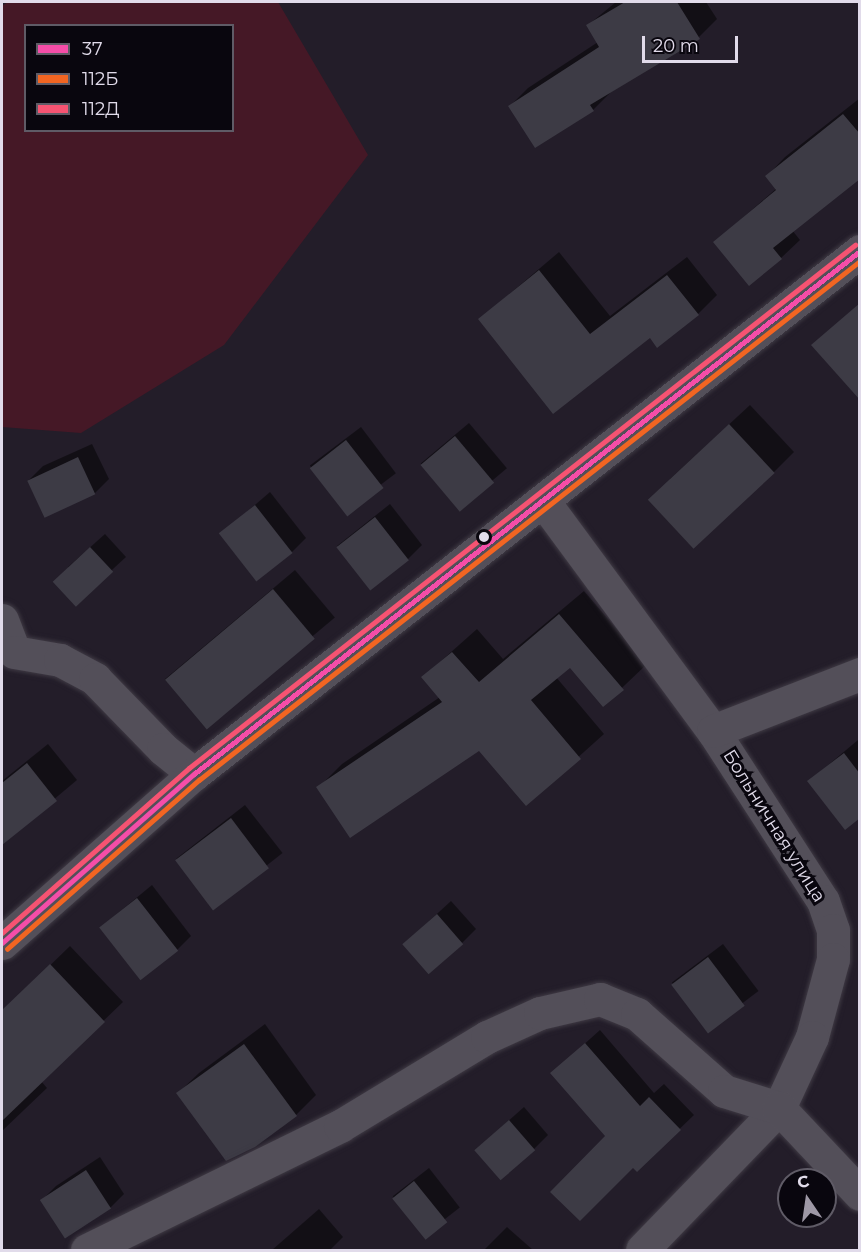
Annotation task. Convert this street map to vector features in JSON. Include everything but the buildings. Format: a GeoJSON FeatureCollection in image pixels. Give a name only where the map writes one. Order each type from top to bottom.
{"type":"FeatureCollection","features":[{"type":"Feature","properties":{"kind":"street"},"geometry":{"type":"LineString","coordinates":[[2,943],[194,774],[544,502],[860,251]]}},
{"type":"Feature","properties":{"kind":"street","name":"Больничная улица"},"geometry":{"type":"LineString","coordinates":[[544,502],[713,731],[823,901],[833,930],[833,959],[812,1037],[779,1108],[642,1251]]}},
{"type":"Feature","properties":{"kind":"street"},"geometry":{"type":"LineString","coordinates":[[2,620],[8,653],[60,660],[95,679],[163,749],[194,774]]}},
{"type":"Feature","properties":{"kind":"street"},"geometry":{"type":"LineString","coordinates":[[713,731],[860,674]]}},
{"type":"Feature","properties":{"kind":"street"},"geometry":{"type":"LineString","coordinates":[[87,1251],[340,1126],[487,1037],[540,1013],[600,999],[637,1014],[724,1091],[779,1108],[860,1194]]}},
{"type":"Feature","properties":{"kind":"shaded area"},"geometry":{"type":"Polygon","coordinates":[[[8,2],[278,2],[368,155],[224,345],[81,433],[2,427],[2,6],[8,2]]]}},
{"type":"Feature","properties":{"kind":"transit line","name":"112Д"},"geometry":{"type":"LineString","coordinates":[[2,933],[189,768],[855,245]]}},
{"type":"Feature","properties":{"kind":"transit line","name":"37"},"geometry":{"type":"LineString","coordinates":[[2,943],[194,774],[860,251]]}},
{"type":"Feature","properties":{"kind":"transit line","name":"112Б"},"geometry":{"type":"LineString","coordinates":[[7,949],[199,780],[860,261]]}}]}
